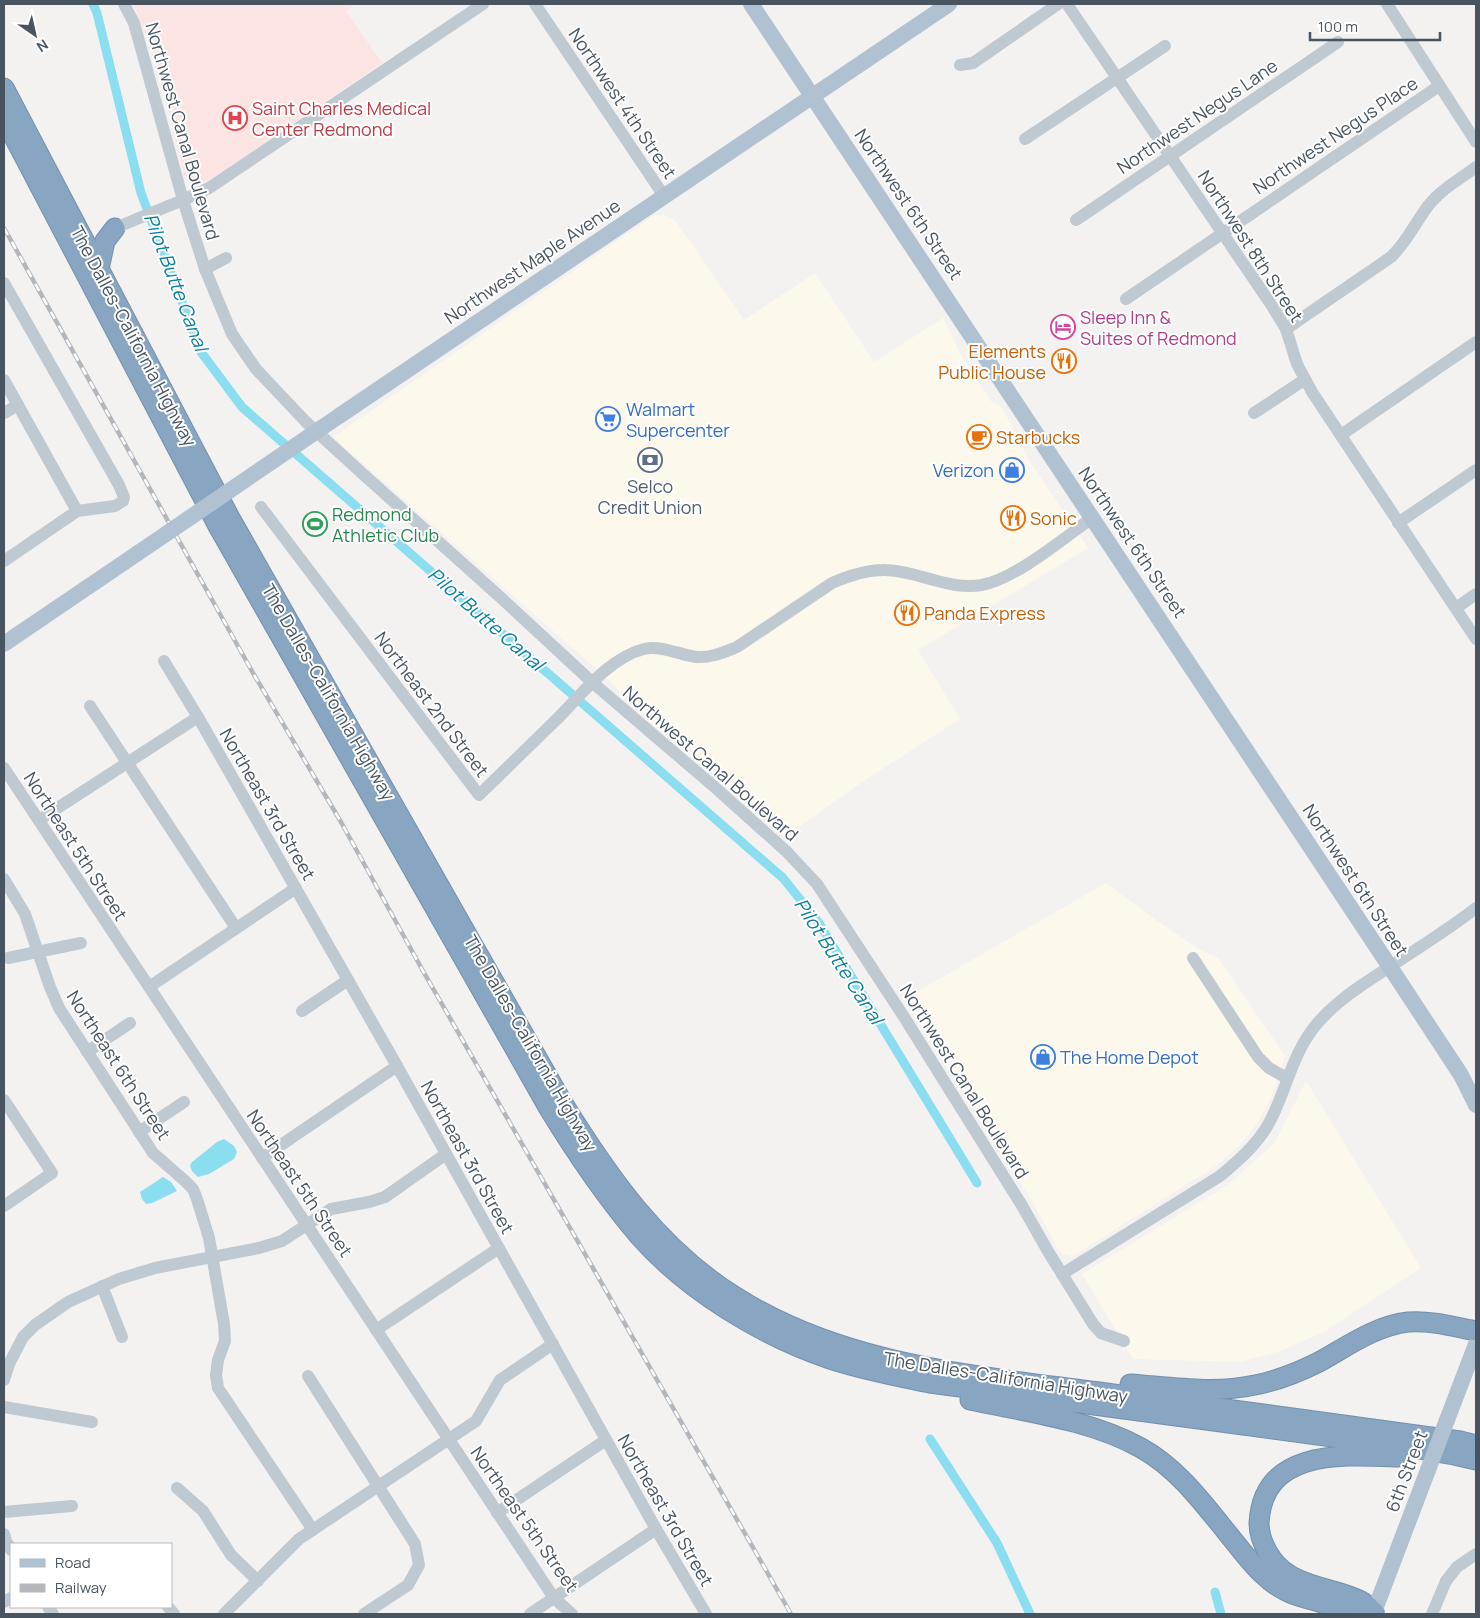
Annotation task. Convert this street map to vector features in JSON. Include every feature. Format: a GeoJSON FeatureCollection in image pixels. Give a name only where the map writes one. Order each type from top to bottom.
{"type":"FeatureCollection","features":[{"type":"Feature","properties":{"kind":"highway","name":"The Dalles-California Highway"},"geometry":{"type":"LineString","coordinates":[[4,88],[235,527],[561,1100],[589,1146],[654,1230],[688,1261],[732,1295],[778,1322],[837,1345],[882,1358],[977,1375],[1460,1441],[1476,1445]]}},
{"type":"Feature","properties":{"kind":"highway","name":"The Dalles-California Highway"},"geometry":{"type":"LineString","coordinates":[[4,118],[218,526],[548,1107],[576,1153],[610,1201],[642,1238],[676,1271],[726,1309],[769,1333],[829,1359],[875,1372],[930,1383],[1397,1446],[1476,1460]]}},
{"type":"Feature","properties":{"kind":"highway"},"geometry":{"type":"LineString","coordinates":[[72,218],[89,228],[100,230],[115,228]]}},
{"type":"Feature","properties":{"kind":"highway"},"geometry":{"type":"LineString","coordinates":[[99,269],[104,241],[115,228]]}},
{"type":"Feature","properties":{"kind":"highway"},"geometry":{"type":"LineString","coordinates":[[977,1375],[1224,1389],[1255,1386],[1283,1378],[1382,1328],[1410,1322],[1437,1324],[1476,1331]]}},
{"type":"Feature","properties":{"kind":"highway"},"geometry":{"type":"LineString","coordinates":[[875,1372],[927,1390],[1102,1431],[1142,1448],[1168,1467],[1194,1493],[1255,1567],[1286,1592],[1356,1613],[1373,1613]]}},
{"type":"Feature","properties":{"kind":"highway"},"geometry":{"type":"LineString","coordinates":[[1373,1613],[1361,1600],[1301,1580],[1288,1574],[1274,1562],[1264,1546],[1259,1529],[1260,1509],[1266,1493],[1276,1480],[1291,1468],[1311,1460],[1332,1456],[1356,1455],[1415,1458],[1476,1465]]}},
{"type":"Feature","properties":{"kind":"main road","name":"Northwest 6th Street"},"geometry":{"type":"LineString","coordinates":[[751,4],[1390,967],[1461,1075],[1476,1105]]}},
{"type":"Feature","properties":{"kind":"main road","name":"Northwest Maple Avenue"},"geometry":{"type":"LineString","coordinates":[[4,644],[949,4]]}},
{"type":"Feature","properties":{"kind":"main road","name":"6th Street"},"geometry":{"type":"LineString","coordinates":[[1373,1613],[1476,1344]]}},
{"type":"Feature","properties":{"kind":"street","name":"Northwest Canal Boulevard"},"geometry":{"type":"LineString","coordinates":[[124,4],[134,23],[183,200],[205,269],[232,334],[256,368],[306,422],[499,596],[590,686],[718,790],[786,852],[816,884],[894,1001],[1021,1204],[1093,1324],[1101,1333],[1124,1341]]}},
{"type":"Feature","properties":{"kind":"street"},"geometry":{"type":"LineString","coordinates":[[115,228],[209,188],[483,4]]}},
{"type":"Feature","properties":{"kind":"street","name":"Northwest 4th Street"},"geometry":{"type":"LineString","coordinates":[[535,4],[664,196]]}},
{"type":"Feature","properties":{"kind":"street"},"geometry":{"type":"LineString","coordinates":[[960,65],[973,63],[1058,4]]}},
{"type":"Feature","properties":{"kind":"street","name":"Northwest 8th Street"},"geometry":{"type":"LineString","coordinates":[[1067,4],[1286,329],[1304,380],[1476,639]]}},
{"type":"Feature","properties":{"kind":"street"},"geometry":{"type":"LineString","coordinates":[[1387,4],[1476,142]]}},
{"type":"Feature","properties":{"kind":"street","name":"Northwest Negus Lane"},"geometry":{"type":"LineString","coordinates":[[1076,220],[1338,42]]}},
{"type":"Feature","properties":{"kind":"street"},"geometry":{"type":"LineString","coordinates":[[1025,139],[1165,46]]}},
{"type":"Feature","properties":{"kind":"street","name":"Northwest Negus Place"},"geometry":{"type":"LineString","coordinates":[[1126,299],[1439,86]]}},
{"type":"Feature","properties":{"kind":"street"},"geometry":{"type":"LineString","coordinates":[[1286,329],[1391,257],[1401,248],[1429,205],[1447,188],[1476,167]]}},
{"type":"Feature","properties":{"kind":"street","name":"Northwest Canal Boulevard"},"geometry":{"type":"LineString","coordinates":[[205,269],[226,258]]}},
{"type":"Feature","properties":{"kind":"street"},"geometry":{"type":"LineString","coordinates":[[4,283],[123,493],[123,501],[115,506],[77,511],[4,561]]}},
{"type":"Feature","properties":{"kind":"street"},"geometry":{"type":"LineString","coordinates":[[1341,435],[1476,342]]}},
{"type":"Feature","properties":{"kind":"street"},"geometry":{"type":"LineString","coordinates":[[4,380],[77,511]]}},
{"type":"Feature","properties":{"kind":"street"},"geometry":{"type":"LineString","coordinates":[[1254,414],[1304,380]]}},
{"type":"Feature","properties":{"kind":"street"},"geometry":{"type":"LineString","coordinates":[[4,413],[18,405]]}},
{"type":"Feature","properties":{"kind":"street"},"geometry":{"type":"LineString","coordinates":[[1398,523],[1476,470]]}},
{"type":"Feature","properties":{"kind":"street","name":"Northeast 2nd Street"},"geometry":{"type":"LineString","coordinates":[[262,507],[479,795],[590,686],[626,656],[645,649],[662,649],[702,657],[720,654],[737,647],[832,583],[849,576],[884,570],[968,586],[990,583],[1017,570],[1092,518]]}},
{"type":"Feature","properties":{"kind":"street"},"geometry":{"type":"LineString","coordinates":[[1456,608],[1476,594]]}},
{"type":"Feature","properties":{"kind":"street","name":"Northeast 3rd Street"},"geometry":{"type":"LineString","coordinates":[[164,661],[296,888],[656,1529],[706,1614]]}},
{"type":"Feature","properties":{"kind":"street"},"geometry":{"type":"LineString","coordinates":[[90,706],[236,928]]}},
{"type":"Feature","properties":{"kind":"street"},"geometry":{"type":"LineString","coordinates":[[39,820],[198,717]]}},
{"type":"Feature","properties":{"kind":"street","name":"Northeast 5th Street"},"geometry":{"type":"LineString","coordinates":[[4,768],[554,1598],[572,1614]]}},
{"type":"Feature","properties":{"kind":"street","name":"Northeast 6th Street"},"geometry":{"type":"LineString","coordinates":[[4,879],[25,914],[59,1008],[153,1153],[193,1190],[209,1238],[224,1324],[225,1341],[218,1360],[216,1375],[218,1388],[313,1530]]}},
{"type":"Feature","properties":{"kind":"street"},"geometry":{"type":"LineString","coordinates":[[149,986],[296,888]]}},
{"type":"Feature","properties":{"kind":"street"},"geometry":{"type":"LineString","coordinates":[[1062,1274],[1220,1176],[1238,1161],[1261,1136],[1273,1115],[1301,1047],[1322,1018],[1348,994],[1476,908]]}},
{"type":"Feature","properties":{"kind":"street"},"geometry":{"type":"LineString","coordinates":[[8,958],[82,943]]}},
{"type":"Feature","properties":{"kind":"street"},"geometry":{"type":"LineString","coordinates":[[1193,958],[1258,1058],[1269,1068],[1287,1078]]}},
{"type":"Feature","properties":{"kind":"street"},"geometry":{"type":"LineString","coordinates":[[302,1011],[348,980]]}},
{"type":"Feature","properties":{"kind":"street"},"geometry":{"type":"LineString","coordinates":[[87,1052],[130,1023]]}},
{"type":"Feature","properties":{"kind":"street"},"geometry":{"type":"LineString","coordinates":[[262,1158],[397,1066]]}},
{"type":"Feature","properties":{"kind":"street"},"geometry":{"type":"LineString","coordinates":[[4,1100],[52,1173],[4,1206]]}},
{"type":"Feature","properties":{"kind":"street"},"geometry":{"type":"LineString","coordinates":[[139,1132],[184,1102]]}},
{"type":"Feature","properties":{"kind":"street"},"geometry":{"type":"LineString","coordinates":[[4,1380],[9,1364],[23,1337],[35,1325],[68,1302],[119,1279],[155,1268],[259,1248],[282,1241],[331,1209],[369,1202],[384,1197],[446,1154]]}},
{"type":"Feature","properties":{"kind":"street"},"geometry":{"type":"LineString","coordinates":[[376,1330],[499,1248]]}},
{"type":"Feature","properties":{"kind":"street"},"geometry":{"type":"LineString","coordinates":[[102,1286],[122,1337]]}},
{"type":"Feature","properties":{"kind":"street"},"geometry":{"type":"LineString","coordinates":[[224,1614],[300,1539],[476,1421],[500,1380],[553,1344]]}},
{"type":"Feature","properties":{"kind":"street"},"geometry":{"type":"LineString","coordinates":[[308,1376],[415,1544],[419,1565],[408,1585],[364,1614]]}},
{"type":"Feature","properties":{"kind":"street"},"geometry":{"type":"LineString","coordinates":[[4,1407],[92,1422]]}},
{"type":"Feature","properties":{"kind":"street"},"geometry":{"type":"LineString","coordinates":[[497,1513],[606,1440]]}},
{"type":"Feature","properties":{"kind":"street"},"geometry":{"type":"LineString","coordinates":[[177,1488],[204,1512],[231,1555],[258,1581]]}},
{"type":"Feature","properties":{"kind":"street"},"geometry":{"type":"LineString","coordinates":[[4,1512],[72,1506]]}},
{"type":"Feature","properties":{"kind":"street"},"geometry":{"type":"LineString","coordinates":[[530,1614],[656,1529]]}},
{"type":"Feature","properties":{"kind":"street"},"geometry":{"type":"LineString","coordinates":[[4,1534],[10,1548]]}},
{"type":"Feature","properties":{"kind":"street"},"geometry":{"type":"LineString","coordinates":[[1432,1614],[1446,1581],[1457,1567],[1476,1554]]}},
{"type":"Feature","properties":{"kind":"shaded area","name":"Saint Charles Medical Center Redmond"},"geometry":{"type":"Polygon","coordinates":[[[133,4],[355,4],[346,11],[382,63],[215,176],[196,183],[186,178],[184,174],[153,50],[133,4]]]}},
{"type":"Feature","properties":{"kind":"shaded area"},"geometry":{"type":"Polygon","coordinates":[[[655,215],[670,217],[677,223],[744,320],[815,273],[874,362],[943,318],[961,355],[992,403],[1000,406],[1019,437],[1027,457],[1088,548],[918,650],[960,719],[868,778],[786,836],[679,741],[623,695],[610,681],[333,437],[655,215]]]}},
{"type":"Feature","properties":{"kind":"shaded area"},"geometry":{"type":"Polygon","coordinates":[[[1106,883],[1202,951],[1218,958],[1285,1056],[1271,1098],[1258,1122],[1240,1145],[1216,1166],[1073,1256],[1059,1251],[1034,1204],[904,999],[1106,883]]]}},
{"type":"Feature","properties":{"kind":"shaded area"},"geometry":{"type":"Polygon","coordinates":[[[1306,1081],[1421,1268],[1327,1330],[1281,1351],[1240,1362],[1133,1359],[1082,1274],[1226,1186],[1274,1144],[1306,1081]]]}},
{"type":"Feature","properties":{"kind":"water"},"geometry":{"type":"Polygon","coordinates":[[[224,1139],[234,1146],[237,1152],[234,1159],[209,1174],[198,1177],[190,1166],[192,1162],[217,1142],[224,1139]]]}},
{"type":"Feature","properties":{"kind":"water"},"geometry":{"type":"Polygon","coordinates":[[[163,1177],[171,1182],[177,1191],[146,1204],[140,1192],[163,1177]]]}},
{"type":"Feature","properties":{"kind":"waterway","name":"Pilot Butte Canal"},"geometry":{"type":"LineString","coordinates":[[93,4],[97,13],[141,193],[201,352],[242,407],[783,878],[819,923],[977,1183]]}},
{"type":"Feature","properties":{"kind":"waterway","name":"Pilot Butte Canal"},"geometry":{"type":"LineString","coordinates":[[930,1439],[997,1543],[1030,1614]]}},
{"type":"Feature","properties":{"kind":"waterway"},"geometry":{"type":"LineString","coordinates":[[1215,1592],[1221,1614]]}},
{"type":"Feature","properties":{"kind":"railway"},"geometry":{"type":"LineString","coordinates":[[4,228],[253,673],[341,822],[423,971],[791,1614]]}},
{"type":"Feature","properties":{"kind":"place","name":"Saint Charles Medical Center Redmond"},"geometry":{"type":"Point","coordinates":[235,118]}},
{"type":"Feature","properties":{"kind":"place","name":"Sleep Inn & Suites of Redmond"},"geometry":{"type":"Point","coordinates":[1063,327]}},
{"type":"Feature","properties":{"kind":"place","name":"Elements Public House"},"geometry":{"type":"Point","coordinates":[1064,361]}},
{"type":"Feature","properties":{"kind":"place","name":"Walmart Supercenter"},"geometry":{"type":"Point","coordinates":[608,419]}},
{"type":"Feature","properties":{"kind":"place","name":"Starbucks"},"geometry":{"type":"Point","coordinates":[979,437]}},
{"type":"Feature","properties":{"kind":"place","name":"Selco Credit Union"},"geometry":{"type":"Point","coordinates":[650,460]}},
{"type":"Feature","properties":{"kind":"place","name":"Verizon"},"geometry":{"type":"Point","coordinates":[1012,470]}},
{"type":"Feature","properties":{"kind":"place","name":"Sonic"},"geometry":{"type":"Point","coordinates":[1013,518]}},
{"type":"Feature","properties":{"kind":"place","name":"Redmond Athletic Club"},"geometry":{"type":"Point","coordinates":[315,524]}},
{"type":"Feature","properties":{"kind":"place","name":"Panda Express"},"geometry":{"type":"Point","coordinates":[907,613]}},
{"type":"Feature","properties":{"kind":"place","name":"The Home Depot"},"geometry":{"type":"Point","coordinates":[1043,1057]}}]}
